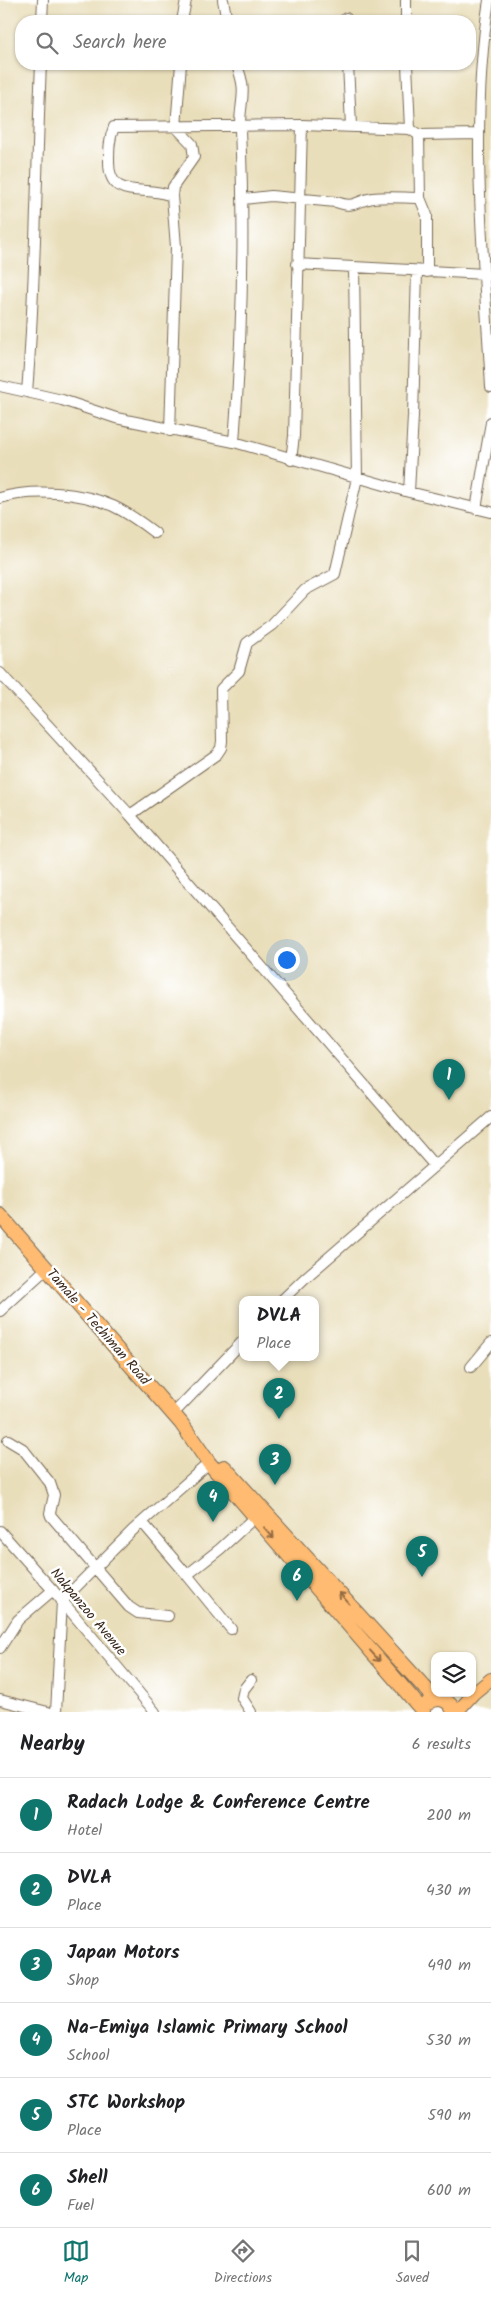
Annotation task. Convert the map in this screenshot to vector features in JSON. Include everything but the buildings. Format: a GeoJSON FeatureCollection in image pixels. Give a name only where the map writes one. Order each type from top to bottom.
{"type":"FeatureCollection","features":[{"type":"Feature","properties":{"kind":"highway","name":"Tamale - Techiman Road"},"geometry":{"type":"LineString","coordinates":[[0,1215],[195,1440]]}},
{"type":"Feature","properties":{"kind":"highway"},"geometry":{"type":"LineString","coordinates":[[195,1440],[209,1463],[255,1516],[288,1546],[448,1706]]}},
{"type":"Feature","properties":{"kind":"highway"},"geometry":{"type":"LineString","coordinates":[[195,1440],[206,1448],[423,1711],[429,1702],[448,1706]]}},
{"type":"Feature","properties":{"kind":"main road"},"geometry":{"type":"LineString","coordinates":[[448,1706],[474,1693],[491,1679]]}},
{"type":"Feature","properties":{"kind":"street"},"geometry":{"type":"LineString","coordinates":[[42,15],[43,0]]}},
{"type":"Feature","properties":{"kind":"street"},"geometry":{"type":"LineString","coordinates":[[183,15],[186,0]]}},
{"type":"Feature","properties":{"kind":"street"},"geometry":{"type":"LineString","coordinates":[[223,0],[226,15]]}},
{"type":"Feature","properties":{"kind":"street"},"geometry":{"type":"LineString","coordinates":[[406,0],[406,15]]}},
{"type":"Feature","properties":{"kind":"street"},"geometry":{"type":"LineString","coordinates":[[489,0],[483,41],[478,134],[491,387]]}},
{"type":"Feature","properties":{"kind":"street"},"geometry":{"type":"LineString","coordinates":[[27,392],[34,312],[36,178],[41,70]]}},
{"type":"Feature","properties":{"kind":"street"},"geometry":{"type":"LineString","coordinates":[[170,431],[176,247],[172,196],[173,187],[194,157],[192,144],[176,127],[181,70]]}},
{"type":"Feature","properties":{"kind":"street"},"geometry":{"type":"LineString","coordinates":[[234,442],[242,314],[243,199],[240,127],[244,88],[238,70]]}},
{"type":"Feature","properties":{"kind":"street"},"geometry":{"type":"LineString","coordinates":[[348,70],[351,126]]}},
{"type":"Feature","properties":{"kind":"street"},"geometry":{"type":"LineString","coordinates":[[408,70],[420,198],[427,215],[428,272]]}},
{"type":"Feature","properties":{"kind":"street"},"geometry":{"type":"LineString","coordinates":[[172,196],[158,191],[116,186],[109,174],[109,141],[114,128],[302,125],[351,126],[414,132],[478,134]]}},
{"type":"Feature","properties":{"kind":"street"},"geometry":{"type":"LineString","coordinates":[[291,460],[294,436],[298,198],[302,125]]}},
{"type":"Feature","properties":{"kind":"street"},"geometry":{"type":"LineString","coordinates":[[243,199],[270,196],[336,202],[345,206],[354,206],[359,202],[373,198],[420,198]]}},
{"type":"Feature","properties":{"kind":"street"},"geometry":{"type":"LineString","coordinates":[[297,264],[485,274]]}},
{"type":"Feature","properties":{"kind":"street"},"geometry":{"type":"LineString","coordinates":[[130,815],[222,748],[221,689],[239,672],[247,643],[272,625],[305,590],[335,574],[357,478],[354,267]]}},
{"type":"Feature","properties":{"kind":"street"},"geometry":{"type":"LineString","coordinates":[[409,492],[417,271]]}},
{"type":"Feature","properties":{"kind":"street"},"geometry":{"type":"LineString","coordinates":[[0,386],[62,400],[116,418],[170,431],[234,442],[357,478],[491,512]]}},
{"type":"Feature","properties":{"kind":"street"},"geometry":{"type":"LineString","coordinates":[[476,509],[491,422]]}},
{"type":"Feature","properties":{"kind":"street"},"geometry":{"type":"LineString","coordinates":[[0,498],[26,492],[52,493],[90,499],[112,506],[155,533]]}},
{"type":"Feature","properties":{"kind":"street"},"geometry":{"type":"LineString","coordinates":[[0,673],[130,815],[434,1165]]}},
{"type":"Feature","properties":{"kind":"street"},"geometry":{"type":"LineString","coordinates":[[287,1296],[491,1117]]}},
{"type":"Feature","properties":{"kind":"street"},"geometry":{"type":"LineString","coordinates":[[0,1311],[47,1268]]}},
{"type":"Feature","properties":{"kind":"street"},"geometry":{"type":"LineString","coordinates":[[471,1367],[491,1343]]}},
{"type":"Feature","properties":{"kind":"street"},"geometry":{"type":"LineString","coordinates":[[174,1414],[239,1345]]}},
{"type":"Feature","properties":{"kind":"street"},"geometry":{"type":"LineString","coordinates":[[8,1440],[24,1449],[46,1475],[53,1490],[51,1516],[134,1611],[168,1616]]}},
{"type":"Feature","properties":{"kind":"street"},"geometry":{"type":"LineString","coordinates":[[56,1712],[62,1601],[142,1522],[209,1463]]}},
{"type":"Feature","properties":{"kind":"street"},"geometry":{"type":"LineString","coordinates":[[187,1575],[220,1550],[255,1516]]}},
{"type":"Feature","properties":{"kind":"street"},"geometry":{"type":"LineString","coordinates":[[142,1522],[231,1629]]}},
{"type":"Feature","properties":{"kind":"street","name":"Nakpanzoo Avenue"},"geometry":{"type":"LineString","coordinates":[[0,1531],[53,1590],[154,1712]]}},
{"type":"Feature","properties":{"kind":"street"},"geometry":{"type":"LineString","coordinates":[[0,1648],[18,1620],[53,1590]]}},
{"type":"Feature","properties":{"kind":"street"},"geometry":{"type":"LineString","coordinates":[[251,1680],[244,1688],[242,1698],[251,1712]]}},
{"type":"Feature","properties":{"kind":"street"},"geometry":{"type":"LineString","coordinates":[[0,1700],[48,1712]]}},
{"type":"Feature","properties":{"kind":"place","name":"Radach Lodge & Conference Centre"},"geometry":{"type":"Point","coordinates":[449,1100]}},
{"type":"Feature","properties":{"kind":"place","name":"DVLA"},"geometry":{"type":"Point","coordinates":[279,1419]}},
{"type":"Feature","properties":{"kind":"place","name":"Japan Motors"},"geometry":{"type":"Point","coordinates":[275,1485]}},
{"type":"Feature","properties":{"kind":"place","name":"Na-Emiya Islamic Primary School"},"geometry":{"type":"Point","coordinates":[213,1522]}},
{"type":"Feature","properties":{"kind":"place","name":"STC Workshop"},"geometry":{"type":"Point","coordinates":[422,1577]}},
{"type":"Feature","properties":{"kind":"place","name":"Shell"},"geometry":{"type":"Point","coordinates":[297,1601]}}]}
